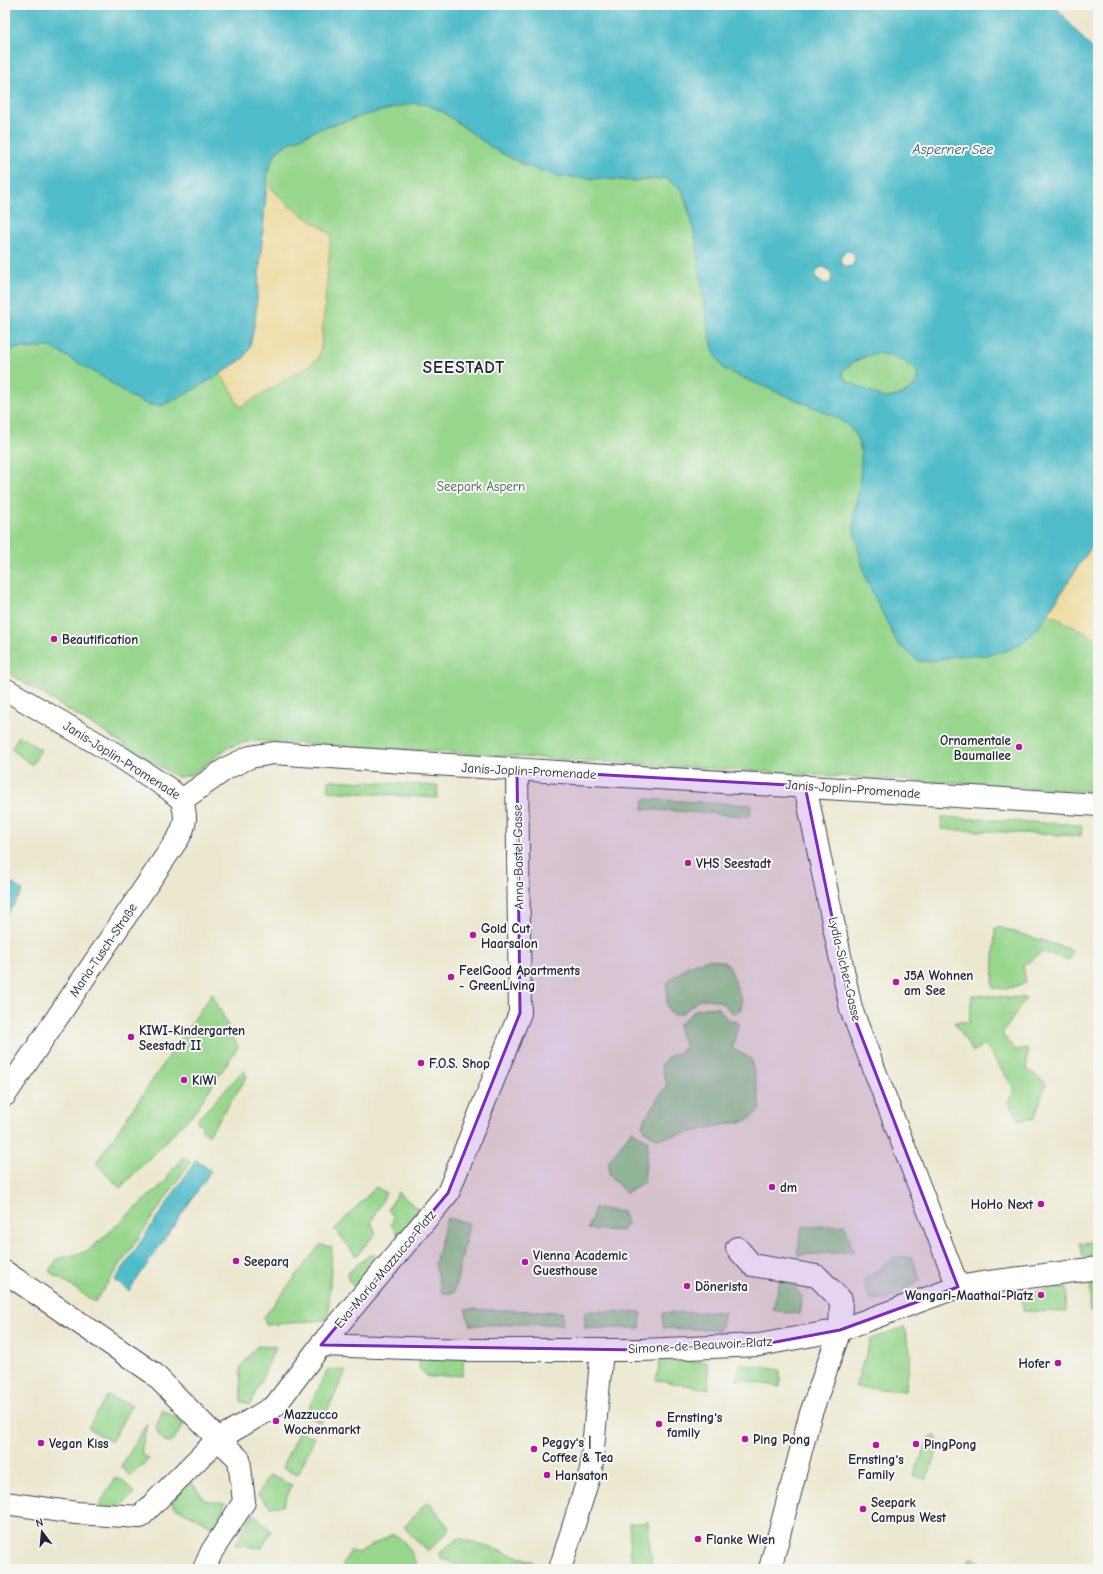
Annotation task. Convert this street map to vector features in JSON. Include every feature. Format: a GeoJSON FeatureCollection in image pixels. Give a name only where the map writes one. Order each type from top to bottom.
{"type":"FeatureCollection","features":[{"type":"Feature","properties":{"kind":"street","name":"Janis-Joplin-Promenade"},"geometry":{"type":"LineString","coordinates":[[5,689],[122,758],[169,789],[182,800],[208,780],[238,763],[250,757],[274,754],[517,770],[1098,804]]}},
{"type":"Feature","properties":{"kind":"street","name":"Anna-Bastel-Gasse"},"geometry":{"type":"LineString","coordinates":[[448,1193],[520,1014],[517,770]]}},
{"type":"Feature","properties":{"kind":"street","name":"Lydia-Sicher-Gasse"},"geometry":{"type":"LineString","coordinates":[[805,786],[851,1009],[931,1213],[958,1287]]}},
{"type":"Feature","properties":{"kind":"street","name":"Maria-Tusch-Straße"},"geometry":{"type":"LineString","coordinates":[[5,1096],[179,837],[185,825],[185,813],[182,800]]}},
{"type":"Feature","properties":{"kind":"street","name":"Eva-Maria-Mazzucco-Platz"},"geometry":{"type":"LineString","coordinates":[[5,1503],[76,1513],[140,1517],[218,1439],[275,1406],[321,1346],[448,1193]]}},
{"type":"Feature","properties":{"kind":"street"},"geometry":{"type":"LineString","coordinates":[[737,1248],[752,1265],[817,1276],[841,1300],[840,1330],[810,1416],[770,1569]]}},
{"type":"Feature","properties":{"kind":"street","name":"Simone-de-Beauvoir-Platz"},"geometry":{"type":"LineString","coordinates":[[465,1350],[641,1350],[759,1345],[840,1330],[958,1287],[982,1282],[1098,1268]]}},
{"type":"Feature","properties":{"kind":"street"},"geometry":{"type":"LineString","coordinates":[[5,1272],[153,1373],[239,1459],[244,1502],[208,1560]]}},
{"type":"Feature","properties":{"kind":"street","name":"Eva-Maria-Mazzucco-Platz"},"geometry":{"type":"LineString","coordinates":[[321,1346],[465,1350]]}},
{"type":"Feature","properties":{"kind":"street"},"geometry":{"type":"LineString","coordinates":[[560,1569],[591,1470],[602,1350]]}},
{"type":"Feature","properties":{"kind":"highlighted area"},"geometry":{"type":"Polygon","coordinates":[[[517,770],[805,786],[851,1009],[958,1287],[840,1330],[759,1345],[641,1350],[321,1345],[448,1193],[520,1013],[517,770]]]}},
{"type":"Feature","properties":{"kind":"green space","name":"Seepark Aspern"},"geometry":{"type":"Polygon","coordinates":[[[413,103],[428,105],[443,112],[494,149],[522,164],[641,181],[665,178],[682,190],[692,222],[817,409],[846,424],[854,432],[861,450],[1039,624],[1098,536],[1098,792],[261,741],[252,741],[228,748],[191,774],[177,777],[5,671],[5,349],[37,348],[40,338],[148,405],[163,405],[184,395],[220,374],[260,258],[268,170],[276,152],[287,144],[317,130],[365,115],[413,103]]]}},
{"type":"Feature","properties":{"kind":"green space"},"geometry":{"type":"Polygon","coordinates":[[[880,353],[937,370],[905,392],[883,398],[847,381],[842,372],[846,368],[859,359],[880,353]]]}},
{"type":"Feature","properties":{"kind":"green space"},"geometry":{"type":"Polygon","coordinates":[[[19,736],[41,750],[32,765],[11,749],[19,736]]]}},
{"type":"Feature","properties":{"kind":"green space"},"geometry":{"type":"Polygon","coordinates":[[[329,780],[438,786],[437,798],[328,791],[329,780]]]}},
{"type":"Feature","properties":{"kind":"green space"},"geometry":{"type":"Polygon","coordinates":[[[644,799],[751,805],[750,816],[643,809],[644,799]]]}},
{"type":"Feature","properties":{"kind":"green space"},"geometry":{"type":"Polygon","coordinates":[[[942,817],[1082,825],[1081,836],[941,829],[942,817]]]}},
{"type":"Feature","properties":{"kind":"green space"},"geometry":{"type":"Polygon","coordinates":[[[995,928],[1002,928],[1072,950],[1069,960],[1042,952],[1023,966],[1026,983],[1006,989],[993,988],[995,928]]]}},
{"type":"Feature","properties":{"kind":"green space"},"geometry":{"type":"Polygon","coordinates":[[[709,959],[721,961],[729,965],[742,1002],[741,1009],[735,1013],[731,1012],[719,1002],[700,999],[681,1014],[672,1015],[667,1006],[667,983],[689,965],[709,959]]]}},
{"type":"Feature","properties":{"kind":"green space","name":"KiWi"},"geometry":{"type":"Polygon","coordinates":[[[212,993],[238,1047],[193,1114],[120,1188],[96,1163],[212,993]]]}},
{"type":"Feature","properties":{"kind":"green space"},"geometry":{"type":"Polygon","coordinates":[[[972,995],[1026,998],[1002,1034],[1015,1050],[1027,1048],[1027,1069],[1046,1083],[1035,1118],[1020,1120],[1008,1102],[1015,1090],[985,1044],[973,1052],[954,1022],[969,1022],[972,995]]]}},
{"type":"Feature","properties":{"kind":"green space"},"geometry":{"type":"Polygon","coordinates":[[[717,1007],[727,1019],[739,1023],[732,1048],[751,1059],[761,1109],[748,1120],[657,1139],[645,1131],[642,1124],[667,1084],[661,1065],[666,1059],[679,1052],[686,1046],[680,1035],[678,1025],[697,1009],[717,1007]]]}},
{"type":"Feature","properties":{"kind":"green space"},"geometry":{"type":"Polygon","coordinates":[[[244,1070],[247,1077],[208,1136],[201,1128],[203,1126],[196,1121],[244,1070]]]}},
{"type":"Feature","properties":{"kind":"green space"},"geometry":{"type":"Polygon","coordinates":[[[632,1130],[648,1141],[644,1182],[626,1193],[609,1175],[609,1161],[632,1130]]]}},
{"type":"Feature","properties":{"kind":"green space"},"geometry":{"type":"Polygon","coordinates":[[[183,1157],[190,1162],[95,1302],[49,1271],[57,1259],[88,1251],[166,1181],[172,1167],[175,1168],[183,1157]]]}},
{"type":"Feature","properties":{"kind":"green space"},"geometry":{"type":"Polygon","coordinates":[[[376,1187],[386,1193],[371,1222],[376,1233],[356,1256],[335,1229],[376,1187]]]}},
{"type":"Feature","properties":{"kind":"green space"},"geometry":{"type":"Polygon","coordinates":[[[398,1192],[421,1212],[411,1239],[398,1234],[391,1225],[394,1217],[388,1210],[398,1192]]]}},
{"type":"Feature","properties":{"kind":"green space"},"geometry":{"type":"Polygon","coordinates":[[[595,1208],[623,1212],[627,1223],[622,1231],[588,1229],[595,1208]]]}},
{"type":"Feature","properties":{"kind":"green space"},"geometry":{"type":"Polygon","coordinates":[[[447,1218],[469,1223],[454,1293],[442,1293],[435,1264],[447,1218]]]}},
{"type":"Feature","properties":{"kind":"green space"},"geometry":{"type":"Polygon","coordinates":[[[845,1225],[853,1252],[797,1255],[802,1227],[845,1225]]]}},
{"type":"Feature","properties":{"kind":"green space"},"geometry":{"type":"Polygon","coordinates":[[[1098,1240],[1098,1255],[1083,1257],[1079,1243],[1098,1240]]]}},
{"type":"Feature","properties":{"kind":"green space"},"geometry":{"type":"Polygon","coordinates":[[[320,1245],[332,1247],[328,1320],[266,1325],[264,1317],[320,1245]]]}},
{"type":"Feature","properties":{"kind":"green space"},"geometry":{"type":"Polygon","coordinates":[[[370,1255],[378,1256],[387,1266],[359,1292],[349,1281],[347,1273],[370,1255]]]}},
{"type":"Feature","properties":{"kind":"green space"},"geometry":{"type":"Polygon","coordinates":[[[895,1257],[912,1257],[920,1280],[886,1301],[870,1299],[863,1281],[895,1257]]]}},
{"type":"Feature","properties":{"kind":"green space"},"geometry":{"type":"Polygon","coordinates":[[[1091,1274],[1098,1276],[1098,1311],[1090,1311],[1091,1274]]]}},
{"type":"Feature","properties":{"kind":"green space"},"geometry":{"type":"Polygon","coordinates":[[[790,1280],[802,1297],[799,1314],[773,1310],[780,1281],[790,1280]]]}},
{"type":"Feature","properties":{"kind":"green space"},"geometry":{"type":"Polygon","coordinates":[[[1067,1287],[1066,1312],[1023,1311],[1022,1293],[1067,1287]]]}},
{"type":"Feature","properties":{"kind":"green space"},"geometry":{"type":"Polygon","coordinates":[[[465,1309],[562,1312],[563,1324],[470,1325],[465,1309]]]}},
{"type":"Feature","properties":{"kind":"green space"},"geometry":{"type":"Polygon","coordinates":[[[585,1311],[641,1312],[640,1328],[585,1328],[585,1311]]]}},
{"type":"Feature","properties":{"kind":"green space"},"geometry":{"type":"Polygon","coordinates":[[[724,1312],[720,1330],[663,1328],[663,1313],[724,1312]]]}},
{"type":"Feature","properties":{"kind":"green space"},"geometry":{"type":"Polygon","coordinates":[[[904,1327],[911,1355],[905,1391],[855,1387],[871,1339],[904,1327]]]}},
{"type":"Feature","properties":{"kind":"green space"},"geometry":{"type":"Polygon","coordinates":[[[257,1346],[276,1347],[250,1405],[241,1401],[240,1368],[257,1346]]]}},
{"type":"Feature","properties":{"kind":"green space"},"geometry":{"type":"Polygon","coordinates":[[[420,1353],[464,1356],[462,1375],[428,1377],[419,1368],[420,1353]]]}},
{"type":"Feature","properties":{"kind":"green space"},"geometry":{"type":"Polygon","coordinates":[[[660,1361],[707,1362],[709,1389],[656,1380],[660,1361]]]}},
{"type":"Feature","properties":{"kind":"green space"},"geometry":{"type":"Polygon","coordinates":[[[740,1364],[780,1370],[780,1387],[737,1379],[740,1364]]]}},
{"type":"Feature","properties":{"kind":"green space"},"geometry":{"type":"Polygon","coordinates":[[[328,1369],[346,1371],[321,1423],[305,1415],[328,1369]]]}},
{"type":"Feature","properties":{"kind":"green space"},"geometry":{"type":"Polygon","coordinates":[[[107,1396],[132,1405],[111,1442],[88,1428],[107,1396]]]}},
{"type":"Feature","properties":{"kind":"green space"},"geometry":{"type":"Polygon","coordinates":[[[163,1410],[185,1423],[171,1443],[161,1438],[156,1427],[163,1410]]]}},
{"type":"Feature","properties":{"kind":"green space"},"geometry":{"type":"Polygon","coordinates":[[[147,1423],[141,1453],[149,1459],[130,1476],[121,1467],[147,1423]]]}},
{"type":"Feature","properties":{"kind":"green space"},"geometry":{"type":"Polygon","coordinates":[[[299,1431],[315,1438],[298,1474],[282,1467],[299,1431]]]}},
{"type":"Feature","properties":{"kind":"green space"},"geometry":{"type":"Polygon","coordinates":[[[936,1436],[939,1446],[926,1480],[913,1476],[930,1437],[936,1436]]]}},
{"type":"Feature","properties":{"kind":"green space"},"geometry":{"type":"Polygon","coordinates":[[[269,1475],[292,1485],[283,1506],[270,1507],[258,1495],[269,1475]]]}},
{"type":"Feature","properties":{"kind":"green space"},"geometry":{"type":"Polygon","coordinates":[[[188,1477],[205,1500],[225,1503],[214,1527],[173,1506],[172,1492],[188,1477]]]}},
{"type":"Feature","properties":{"kind":"green space"},"geometry":{"type":"Polygon","coordinates":[[[115,1478],[122,1480],[134,1493],[116,1510],[99,1506],[115,1478]]]}},
{"type":"Feature","properties":{"kind":"green space"},"geometry":{"type":"Polygon","coordinates":[[[427,1503],[430,1503],[449,1528],[449,1531],[429,1551],[424,1548],[405,1528],[405,1526],[427,1503]]]}},
{"type":"Feature","properties":{"kind":"green space"},"geometry":{"type":"Polygon","coordinates":[[[253,1512],[271,1531],[262,1548],[235,1545],[253,1512]]]}},
{"type":"Feature","properties":{"kind":"green space"},"geometry":{"type":"Polygon","coordinates":[[[648,1522],[652,1569],[632,1569],[629,1524],[648,1522]]]}},
{"type":"Feature","properties":{"kind":"green space"},"geometry":{"type":"Polygon","coordinates":[[[393,1534],[402,1540],[409,1548],[417,1569],[341,1569],[350,1551],[357,1553],[393,1534]]]}},
{"type":"Feature","properties":{"kind":"green space"},"geometry":{"type":"Polygon","coordinates":[[[459,1538],[535,1563],[513,1569],[481,1570],[460,1566],[439,1556],[440,1552],[459,1538]]]}},
{"type":"Feature","properties":{"kind":"green space"},"geometry":{"type":"Polygon","coordinates":[[[971,1557],[989,1567],[990,1569],[963,1569],[971,1557]]]}},
{"type":"Feature","properties":{"kind":"sand"},"geometry":{"type":"Polygon","coordinates":[[[267,184],[289,206],[331,234],[321,348],[318,358],[310,365],[240,407],[233,392],[220,374],[244,358],[255,321],[267,184]]]}},
{"type":"Feature","properties":{"kind":"sand"},"geometry":{"type":"Polygon","coordinates":[[[1098,536],[1098,640],[1048,613],[1098,536]]]}},
{"type":"Feature","properties":{"kind":"water","name":"Asperner See"},"geometry":{"type":"Polygon","coordinates":[[[5,5],[1054,5],[1098,56],[1098,536],[1036,631],[1021,643],[1006,651],[985,655],[956,656],[933,661],[918,661],[897,643],[866,579],[854,531],[854,512],[859,489],[861,464],[861,450],[855,433],[832,415],[738,376],[723,368],[714,352],[708,328],[695,236],[682,190],[665,178],[636,181],[555,176],[522,164],[494,149],[443,112],[428,105],[413,103],[365,115],[317,130],[287,144],[276,152],[268,170],[255,321],[250,347],[244,358],[184,395],[163,405],[148,405],[128,395],[101,376],[50,347],[5,349],[5,5]],[[846,251],[841,257],[841,264],[847,267],[852,266],[855,260],[853,252],[846,251]],[[822,267],[818,269],[815,275],[817,280],[826,284],[831,282],[832,275],[826,268],[822,267]],[[880,353],[859,359],[850,365],[842,372],[843,377],[847,381],[884,398],[890,398],[908,392],[915,383],[917,371],[903,361],[880,353]]]}},
{"type":"Feature","properties":{"kind":"water"},"geometry":{"type":"Polygon","coordinates":[[[5,879],[23,891],[5,917],[5,879]]]}},
{"type":"Feature","properties":{"kind":"water"},"geometry":{"type":"Polygon","coordinates":[[[196,1160],[211,1171],[129,1291],[115,1280],[196,1160]]]}},
{"type":"Feature","properties":{"kind":"place","name":"Beautification"},"geometry":{"type":"Point","coordinates":[54,639]}},
{"type":"Feature","properties":{"kind":"place","name":"Ornamentale Baumallee"},"geometry":{"type":"Point","coordinates":[1019,747]}},
{"type":"Feature","properties":{"kind":"place","name":"VHS Seestadt"},"geometry":{"type":"Point","coordinates":[688,863]}},
{"type":"Feature","properties":{"kind":"place","name":"Gold Cut Haarsalon"},"geometry":{"type":"Point","coordinates":[473,935]}},
{"type":"Feature","properties":{"kind":"place","name":"FeelGood Apartments - GreenLiving"},"geometry":{"type":"Point","coordinates":[451,977]}},
{"type":"Feature","properties":{"kind":"place","name":"J5A Wohnen am See"},"geometry":{"type":"Point","coordinates":[896,982]}},
{"type":"Feature","properties":{"kind":"place","name":"KIWI-Kindergarten Seestadt II"},"geometry":{"type":"Point","coordinates":[131,1037]}},
{"type":"Feature","properties":{"kind":"place","name":"F.O.S. Shop"},"geometry":{"type":"Point","coordinates":[421,1063]}},
{"type":"Feature","properties":{"kind":"place","name":"KiWi"},"geometry":{"type":"Point","coordinates":[184,1080]}},
{"type":"Feature","properties":{"kind":"place","name":"dm"},"geometry":{"type":"Point","coordinates":[772,1187]}},
{"type":"Feature","properties":{"kind":"place","name":"HoHo Next"},"geometry":{"type":"Point","coordinates":[1041,1204]}},
{"type":"Feature","properties":{"kind":"place","name":"Seeparq"},"geometry":{"type":"Point","coordinates":[236,1261]}},
{"type":"Feature","properties":{"kind":"place","name":"Vienna Academic Guesthouse"},"geometry":{"type":"Point","coordinates":[525,1262]}},
{"type":"Feature","properties":{"kind":"place","name":"Dönerista"},"geometry":{"type":"Point","coordinates":[687,1286]}},
{"type":"Feature","properties":{"kind":"place","name":"Wangari-Maathai-Platz"},"geometry":{"type":"Point","coordinates":[1041,1295]}},
{"type":"Feature","properties":{"kind":"place","name":"Hofer"},"geometry":{"type":"Point","coordinates":[1058,1363]}},
{"type":"Feature","properties":{"kind":"place","name":"Mazzucco Wochenmarkt"},"geometry":{"type":"Point","coordinates":[276,1421]}},
{"type":"Feature","properties":{"kind":"place","name":"Ernsting's family"},"geometry":{"type":"Point","coordinates":[659,1424]}},
{"type":"Feature","properties":{"kind":"place","name":"Ping Pong"},"geometry":{"type":"Point","coordinates":[745,1439]}},
{"type":"Feature","properties":{"kind":"place","name":"Vegan Kiss"},"geometry":{"type":"Point","coordinates":[41,1443]}},
{"type":"Feature","properties":{"kind":"place","name":"PingPong"},"geometry":{"type":"Point","coordinates":[916,1444]}},
{"type":"Feature","properties":{"kind":"place","name":"Ernsting's Family"},"geometry":{"type":"Point","coordinates":[876,1445]}},
{"type":"Feature","properties":{"kind":"place","name":"Peggy's | Coffee & Tea"},"geometry":{"type":"Point","coordinates":[534,1449]}},
{"type":"Feature","properties":{"kind":"place","name":"Hansaton"},"geometry":{"type":"Point","coordinates":[547,1475]}},
{"type":"Feature","properties":{"kind":"place","name":"Seepark Campus West"},"geometry":{"type":"Point","coordinates":[863,1509]}},
{"type":"Feature","properties":{"kind":"place","name":"Flanke Wien"},"geometry":{"type":"Point","coordinates":[698,1539]}},
{"type":"Feature","properties":{"kind":"district","name":"SEESTADT"},"geometry":{"type":"Point","coordinates":[464,367]}}]}
